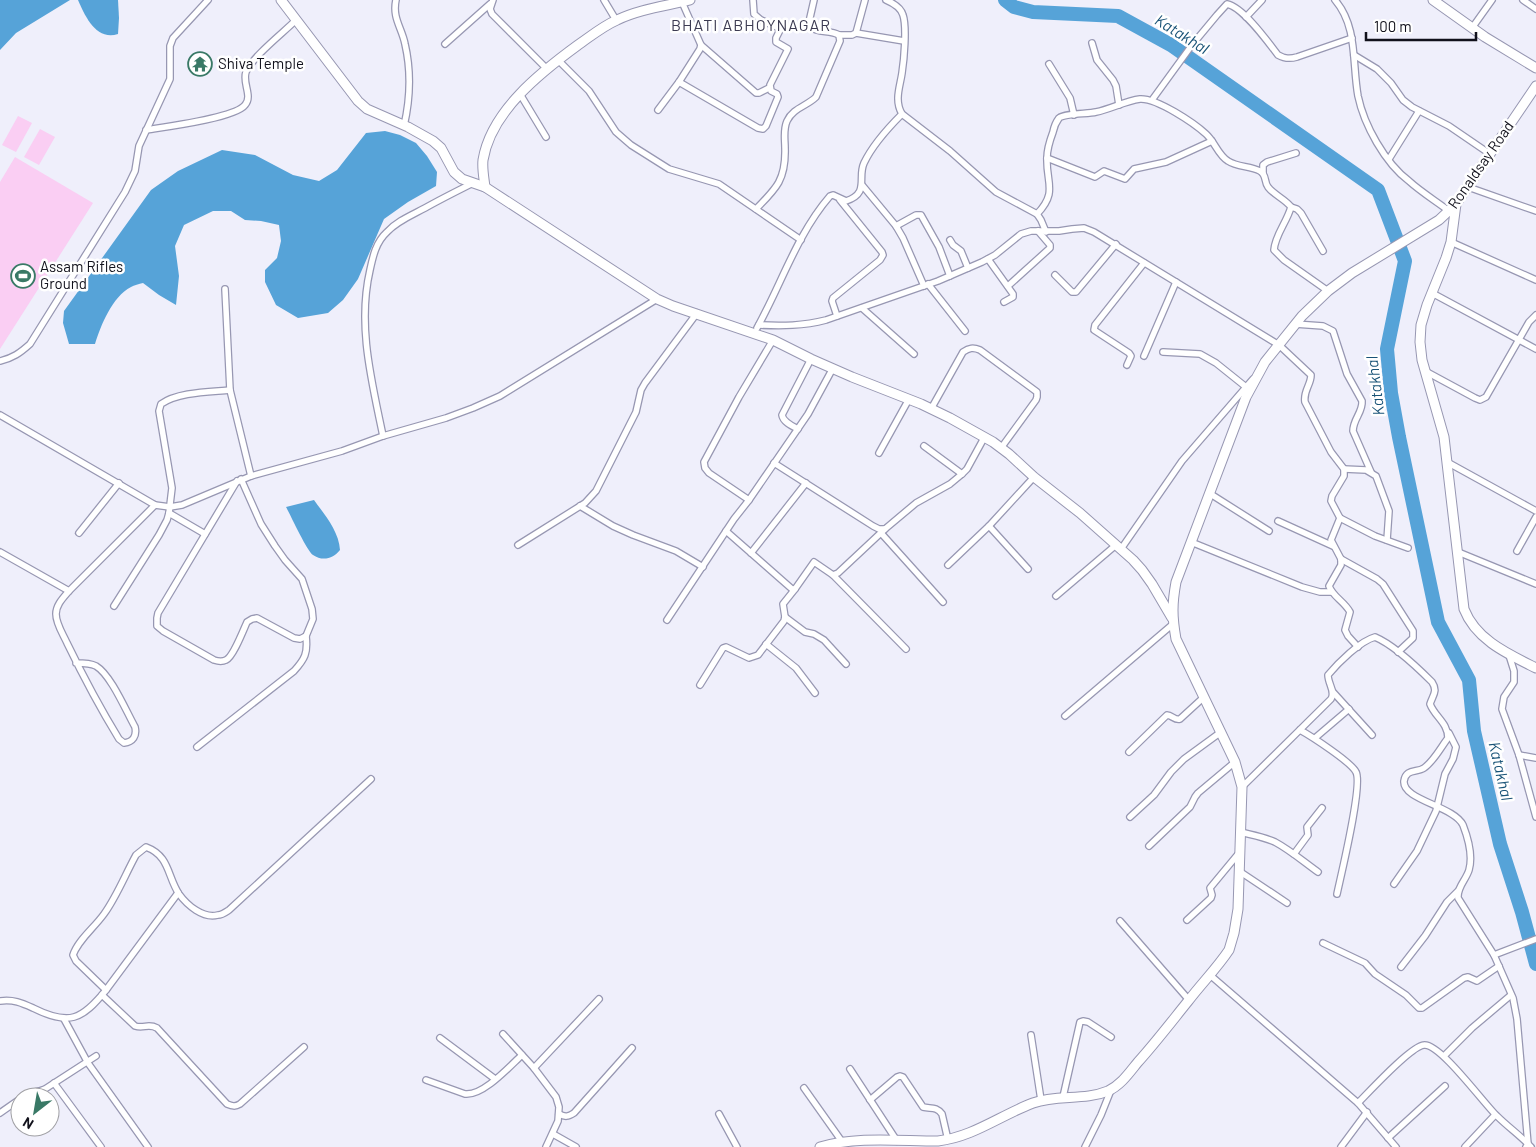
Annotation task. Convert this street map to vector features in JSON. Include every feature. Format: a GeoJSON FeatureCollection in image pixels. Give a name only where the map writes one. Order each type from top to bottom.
{"type":"FeatureCollection","features":[{"type":"Feature","properties":{"kind":"street"},"geometry":{"type":"LineString","coordinates":[[0,361],[10,359],[21,353],[30,344],[125,192],[135,172],[139,146],[170,79],[170,46],[173,38],[208,0]]}},
{"type":"Feature","properties":{"kind":"street"},"geometry":{"type":"LineString","coordinates":[[281,0],[358,101],[367,109],[433,141],[441,148],[454,172],[462,179],[485,186],[657,299],[697,313],[757,329],[773,340],[811,358],[950,418],[1001,448],[1080,513],[1142,570],[1173,621],[1176,638],[1235,762],[1242,787],[1238,909],[1229,950],[1158,1040],[1128,1075],[1110,1090],[1091,1096],[1041,1100],[1016,1110],[967,1135],[943,1143],[897,1141],[869,1144],[843,1143],[820,1147]]}},
{"type":"Feature","properties":{"kind":"street"},"geometry":{"type":"LineString","coordinates":[[396,0],[394,13],[403,36],[407,55],[409,92],[404,126]]}},
{"type":"Feature","properties":{"kind":"street"},"geometry":{"type":"LineString","coordinates":[[604,0],[616,20]]}},
{"type":"Feature","properties":{"kind":"street"},"geometry":{"type":"LineString","coordinates":[[485,186],[483,160],[487,146],[494,129],[504,113],[520,94],[558,60],[596,32],[616,20],[632,14],[686,1],[701,45],[756,93],[769,88],[788,49],[776,42],[780,30],[754,14],[753,0]]}},
{"type":"Feature","properties":{"kind":"street"},"geometry":{"type":"LineString","coordinates":[[814,0],[809,22],[810,27],[814,30],[839,35],[852,35],[856,33],[904,41]]}},
{"type":"Feature","properties":{"kind":"street"},"geometry":{"type":"LineString","coordinates":[[856,33],[865,0]]}},
{"type":"Feature","properties":{"kind":"street"},"geometry":{"type":"LineString","coordinates":[[886,0],[898,7],[903,14],[903,71],[897,100],[902,114],[950,151],[996,192],[1037,214],[1046,232]]}},
{"type":"Feature","properties":{"kind":"street"},"geometry":{"type":"LineString","coordinates":[[1246,17],[1262,0]]}},
{"type":"Feature","properties":{"kind":"street"},"geometry":{"type":"LineString","coordinates":[[1335,0],[1343,9],[1350,25],[1359,97],[1367,123],[1380,147],[1407,180],[1453,207],[1451,242],[1427,306],[1421,326],[1420,342],[1422,360],[1444,437],[1464,609],[1468,620],[1474,628],[1509,655],[1536,668]]}},
{"type":"Feature","properties":{"kind":"street"},"geometry":{"type":"LineString","coordinates":[[1434,0],[1472,28],[1536,68]]}},
{"type":"Feature","properties":{"kind":"street"},"geometry":{"type":"LineString","coordinates":[[1472,28],[1492,0]]}},
{"type":"Feature","properties":{"kind":"street"},"geometry":{"type":"LineString","coordinates":[[1523,0],[1536,9]]}},
{"type":"Feature","properties":{"kind":"street"},"geometry":{"type":"LineString","coordinates":[[445,44],[492,1]]}},
{"type":"Feature","properties":{"kind":"street"},"geometry":{"type":"LineString","coordinates":[[492,1],[490,9],[492,14],[547,69]]}},
{"type":"Feature","properties":{"kind":"street"},"geometry":{"type":"LineString","coordinates":[[1152,100],[1192,45],[1227,4],[1233,5],[1246,17],[1278,55],[1288,59],[1352,38]]}},
{"type":"Feature","properties":{"kind":"street"},"geometry":{"type":"LineString","coordinates":[[146,130],[220,116],[243,107],[247,103],[248,97],[244,79],[247,70],[260,54],[296,20]]}},
{"type":"Feature","properties":{"kind":"street"},"geometry":{"type":"LineString","coordinates":[[756,209],[773,192],[781,179],[786,122],[796,109],[816,97],[840,41],[839,35]]}},
{"type":"Feature","properties":{"kind":"street"},"geometry":{"type":"LineString","coordinates":[[1092,43],[1097,60],[1116,86],[1119,106]]}},
{"type":"Feature","properties":{"kind":"street"},"geometry":{"type":"LineString","coordinates":[[658,110],[679,82],[701,45]]}},
{"type":"Feature","properties":{"kind":"street"},"geometry":{"type":"LineString","coordinates":[[1354,55],[1377,69],[1391,83],[1403,100],[1419,111],[1449,126],[1490,154]]}},
{"type":"Feature","properties":{"kind":"street"},"geometry":{"type":"LineString","coordinates":[[558,60],[590,91],[616,132],[631,146],[669,169],[719,184],[801,240]]}},
{"type":"Feature","properties":{"kind":"street"},"geometry":{"type":"LineString","coordinates":[[1049,64],[1070,98],[1074,115]]}},
{"type":"Feature","properties":{"kind":"street"},"geometry":{"type":"LineString","coordinates":[[679,82],[758,128],[763,129],[778,97],[769,88]]}},
{"type":"Feature","properties":{"kind":"street","name":"Ronaldsay Road"},"geometry":{"type":"LineString","coordinates":[[1173,621],[1172,601],[1176,582],[1246,397],[1260,371],[1315,302],[1352,273],[1418,234],[1439,220],[1453,207],[1536,86]]}},
{"type":"Feature","properties":{"kind":"street"},"geometry":{"type":"LineString","coordinates":[[520,94],[546,136]]}},
{"type":"Feature","properties":{"kind":"street"},"geometry":{"type":"LineString","coordinates":[[1037,214],[1045,206],[1049,195],[1048,149],[1055,124],[1059,118],[1096,112],[1140,99],[1152,100],[1199,128],[1212,141],[1222,157],[1229,162],[1263,173],[1268,187],[1301,213],[1322,252]]}},
{"type":"Feature","properties":{"kind":"street"},"geometry":{"type":"LineString","coordinates":[[1388,159],[1419,111]]}},
{"type":"Feature","properties":{"kind":"street"},"geometry":{"type":"LineString","coordinates":[[757,329],[801,240],[828,198],[833,195],[842,200],[849,200],[858,193],[862,185],[864,163],[882,136],[902,114]]}},
{"type":"Feature","properties":{"kind":"street"},"geometry":{"type":"LineString","coordinates":[[1047,158],[1095,177],[1104,170],[1125,179],[1134,169],[1166,162],[1212,141]]}},
{"type":"Feature","properties":{"kind":"street"},"geometry":{"type":"LineString","coordinates":[[1263,173],[1263,166],[1267,162],[1296,153]]}},
{"type":"Feature","properties":{"kind":"street"},"geometry":{"type":"LineString","coordinates":[[383,436],[365,338],[368,276],[375,250],[386,232],[400,221],[473,183]]}},
{"type":"Feature","properties":{"kind":"street"},"geometry":{"type":"LineString","coordinates":[[862,185],[896,226],[926,285],[965,331]]}},
{"type":"Feature","properties":{"kind":"street"},"geometry":{"type":"LineString","coordinates":[[1468,186],[1536,211]]}},
{"type":"Feature","properties":{"kind":"street"},"geometry":{"type":"LineString","coordinates":[[836,196],[883,255],[880,260],[833,298],[832,301],[837,316]]}},
{"type":"Feature","properties":{"kind":"street"},"geometry":{"type":"LineString","coordinates":[[1291,207],[1274,243],[1274,250],[1284,260],[1328,291]]}},
{"type":"Feature","properties":{"kind":"street"},"geometry":{"type":"LineString","coordinates":[[896,226],[916,215],[921,215],[939,247],[950,276]]}},
{"type":"Feature","properties":{"kind":"street"},"geometry":{"type":"LineString","coordinates":[[757,329],[811,324],[926,285],[988,259],[1021,234],[1031,231],[1046,232],[1084,228],[1116,244],[1279,345],[1311,375],[1311,380],[1304,396],[1305,402],[1331,452],[1344,469],[1344,476],[1331,501],[1340,518],[1364,532],[1408,548]]}},
{"type":"Feature","properties":{"kind":"street"},"geometry":{"type":"LineString","coordinates":[[1008,286],[1050,248],[1048,241],[1038,232]]}},
{"type":"Feature","properties":{"kind":"street"},"geometry":{"type":"LineString","coordinates":[[950,240],[961,250],[968,268]]}},
{"type":"Feature","properties":{"kind":"street"},"geometry":{"type":"LineString","coordinates":[[1451,242],[1536,280]]}},
{"type":"Feature","properties":{"kind":"street"},"geometry":{"type":"LineString","coordinates":[[1055,276],[1072,292],[1076,292],[1116,244]]}},
{"type":"Feature","properties":{"kind":"street"},"geometry":{"type":"LineString","coordinates":[[988,259],[1014,294],[1013,298],[1004,302]]}},
{"type":"Feature","properties":{"kind":"street"},"geometry":{"type":"LineString","coordinates":[[1127,365],[1131,356],[1094,330],[1095,325],[1144,263]]}},
{"type":"Feature","properties":{"kind":"street"},"geometry":{"type":"LineString","coordinates":[[1144,356],[1176,282]]}},
{"type":"Feature","properties":{"kind":"street"},"geometry":{"type":"LineString","coordinates":[[225,289],[230,390],[251,476]]}},
{"type":"Feature","properties":{"kind":"street"},"geometry":{"type":"LineString","coordinates":[[1432,293],[1536,349]]}},
{"type":"Feature","properties":{"kind":"street"},"geometry":{"type":"LineString","coordinates":[[169,510],[239,480],[342,451],[473,408],[500,396],[657,299]]}},
{"type":"Feature","properties":{"kind":"street"},"geometry":{"type":"LineString","coordinates":[[862,308],[914,354]]}},
{"type":"Feature","properties":{"kind":"street"},"geometry":{"type":"LineString","coordinates":[[518,545],[592,497],[636,412],[641,390],[697,313]]}},
{"type":"Feature","properties":{"kind":"street"},"geometry":{"type":"LineString","coordinates":[[1425,371],[1475,398],[1480,400],[1486,397],[1529,322],[1536,315]]}},
{"type":"Feature","properties":{"kind":"street"},"geometry":{"type":"LineString","coordinates":[[1296,324],[1324,326],[1333,330],[1344,368],[1362,401],[1363,405],[1354,421],[1352,430],[1371,472]]}},
{"type":"Feature","properties":{"kind":"street"},"geometry":{"type":"LineString","coordinates":[[749,500],[709,473],[705,468],[704,462],[739,397],[773,340]]}},
{"type":"Feature","properties":{"kind":"street"},"geometry":{"type":"LineString","coordinates":[[931,409],[963,352],[974,348],[980,350],[1037,392],[1036,400],[1001,448]]}},
{"type":"Feature","properties":{"kind":"street"},"geometry":{"type":"LineString","coordinates":[[1163,352],[1200,354],[1216,363],[1246,387]]}},
{"type":"Feature","properties":{"kind":"street"},"geometry":{"type":"LineString","coordinates":[[798,429],[785,421],[782,415],[811,358]]}},
{"type":"Feature","properties":{"kind":"street"},"geometry":{"type":"LineString","coordinates":[[667,620],[704,567],[726,531],[808,414],[833,368]]}},
{"type":"Feature","properties":{"kind":"street"},"geometry":{"type":"LineString","coordinates":[[1056,596],[1118,547],[1182,461],[1260,371]]}},
{"type":"Feature","properties":{"kind":"street"},"geometry":{"type":"LineString","coordinates":[[114,606],[159,535],[169,510],[172,488],[159,411],[161,404],[168,399],[198,393],[230,390]]}},
{"type":"Feature","properties":{"kind":"street"},"geometry":{"type":"LineString","coordinates":[[879,453],[909,400]]}},
{"type":"Feature","properties":{"kind":"street"},"geometry":{"type":"LineString","coordinates":[[0,415],[155,505],[169,510],[205,534]]}},
{"type":"Feature","properties":{"kind":"street"},"geometry":{"type":"LineString","coordinates":[[833,575],[838,574],[883,531],[916,503],[950,484],[962,474],[984,438]]}},
{"type":"Feature","properties":{"kind":"street"},"geometry":{"type":"LineString","coordinates":[[924,446],[962,474]]}},
{"type":"Feature","properties":{"kind":"street"},"geometry":{"type":"LineString","coordinates":[[1447,462],[1536,512]]}},
{"type":"Feature","properties":{"kind":"street"},"geometry":{"type":"LineString","coordinates":[[774,463],[883,531],[943,602]]}},
{"type":"Feature","properties":{"kind":"street"},"geometry":{"type":"LineString","coordinates":[[1344,469],[1358,469],[1371,472],[1376,476],[1389,511],[1387,540]]}},
{"type":"Feature","properties":{"kind":"street"},"geometry":{"type":"LineString","coordinates":[[948,565],[989,526],[1034,477]]}},
{"type":"Feature","properties":{"kind":"street"},"geometry":{"type":"LineString","coordinates":[[239,480],[158,613],[156,618],[157,626],[214,660],[220,661],[227,660],[231,655],[248,622],[252,619],[258,618],[294,638],[300,639],[306,636]]}},
{"type":"Feature","properties":{"kind":"street"},"geometry":{"type":"LineString","coordinates":[[197,747],[294,671],[303,661],[306,653],[306,636],[313,619],[312,609],[302,579],[285,560],[261,524],[239,480]]}},
{"type":"Feature","properties":{"kind":"street"},"geometry":{"type":"LineString","coordinates":[[751,553],[806,482]]}},
{"type":"Feature","properties":{"kind":"street"},"geometry":{"type":"LineString","coordinates":[[78,533],[119,483]]}},
{"type":"Feature","properties":{"kind":"street"},"geometry":{"type":"LineString","coordinates":[[1209,493],[1269,531]]}},
{"type":"Feature","properties":{"kind":"street"},"geometry":{"type":"LineString","coordinates":[[76,663],[88,663],[96,666],[108,676],[135,727],[134,737],[129,742],[124,743],[119,739],[97,704],[76,663],[56,616],[60,602],[69,591],[155,505]]}},
{"type":"Feature","properties":{"kind":"street"},"geometry":{"type":"LineString","coordinates":[[580,506],[613,526],[676,551],[704,567]]}},
{"type":"Feature","properties":{"kind":"street"},"geometry":{"type":"LineString","coordinates":[[1517,551],[1536,517]]}},
{"type":"Feature","properties":{"kind":"street"},"geometry":{"type":"LineString","coordinates":[[1340,518],[1331,540],[1341,559],[1383,584],[1413,631],[1413,638],[1398,652]]}},
{"type":"Feature","properties":{"kind":"street"},"geometry":{"type":"LineString","coordinates":[[1278,521],[1333,546]]}},
{"type":"Feature","properties":{"kind":"street"},"geometry":{"type":"LineString","coordinates":[[989,526],[1028,569]]}},
{"type":"Feature","properties":{"kind":"street"},"geometry":{"type":"LineString","coordinates":[[726,531],[789,588],[794,589]]}},
{"type":"Feature","properties":{"kind":"street"},"geometry":{"type":"LineString","coordinates":[[1191,542],[1302,587],[1320,592],[1331,592]]}},
{"type":"Feature","properties":{"kind":"street"},"geometry":{"type":"LineString","coordinates":[[0,552],[69,591]]}},
{"type":"Feature","properties":{"kind":"street"},"geometry":{"type":"LineString","coordinates":[[1458,552],[1535,582]]}},
{"type":"Feature","properties":{"kind":"street"},"geometry":{"type":"LineString","coordinates":[[1341,559],[1339,570],[1329,586],[1331,592],[1350,612],[1345,630],[1358,647]]}},
{"type":"Feature","properties":{"kind":"street"},"geometry":{"type":"LineString","coordinates":[[700,685],[723,648],[726,647],[750,658],[758,654],[785,617],[783,604],[814,562],[833,575],[906,649]]}},
{"type":"Feature","properties":{"kind":"street"},"geometry":{"type":"LineString","coordinates":[[785,617],[805,632],[814,634],[824,640],[846,664]]}},
{"type":"Feature","properties":{"kind":"street"},"geometry":{"type":"LineString","coordinates":[[1065,716],[1173,621]]}},
{"type":"Feature","properties":{"kind":"street"},"geometry":{"type":"LineString","coordinates":[[1372,735],[1333,692],[1328,682],[1328,675],[1358,647],[1368,639],[1375,637],[1398,652],[1426,676],[1435,687],[1430,704],[1432,710],[1446,726],[1456,747],[1453,759],[1445,774],[1437,806],[1417,851],[1394,884]]}},
{"type":"Feature","properties":{"kind":"street"},"geometry":{"type":"LineString","coordinates":[[766,644],[796,668],[815,693]]}},
{"type":"Feature","properties":{"kind":"street"},"geometry":{"type":"LineString","coordinates":[[1509,655],[1514,671],[1514,682],[1504,697],[1502,709],[1519,755],[1536,817]]}},
{"type":"Feature","properties":{"kind":"street"},"geometry":{"type":"LineString","coordinates":[[1242,787],[1331,699],[1333,692]]}},
{"type":"Feature","properties":{"kind":"street"},"geometry":{"type":"LineString","coordinates":[[1130,752],[1166,715],[1178,720],[1204,697]]}},
{"type":"Feature","properties":{"kind":"street"},"geometry":{"type":"LineString","coordinates":[[1315,738],[1349,709]]}},
{"type":"Feature","properties":{"kind":"street"},"geometry":{"type":"LineString","coordinates":[[1300,730],[1315,738],[1353,767],[1358,776],[1347,851],[1337,894]]}},
{"type":"Feature","properties":{"kind":"street"},"geometry":{"type":"LineString","coordinates":[[1130,817],[1154,795],[1171,772],[1184,759],[1221,732]]}},
{"type":"Feature","properties":{"kind":"street"},"geometry":{"type":"LineString","coordinates":[[1401,967],[1425,936],[1447,902],[1458,891],[1469,870],[1469,846],[1459,819],[1453,813],[1414,796],[1405,788],[1405,779],[1411,771],[1422,770],[1428,765],[1448,738],[1448,732]]}},
{"type":"Feature","properties":{"kind":"street"},"geometry":{"type":"LineString","coordinates":[[1519,755],[1536,758]]}},
{"type":"Feature","properties":{"kind":"street"},"geometry":{"type":"LineString","coordinates":[[1149,846],[1190,807],[1198,793],[1235,762]]}},
{"type":"Feature","properties":{"kind":"street"},"geometry":{"type":"LineString","coordinates":[[304,1047],[240,1104],[236,1107],[231,1106],[227,1104],[158,1028],[152,1025],[139,1028],[134,1026],[73,956],[78,944],[96,924],[110,904],[136,855],[146,847],[154,850],[160,856],[169,871],[178,893],[191,906],[210,916],[219,916],[229,910],[371,779]]}},
{"type":"Feature","properties":{"kind":"street"},"geometry":{"type":"LineString","coordinates":[[1294,854],[1308,835],[1307,827],[1322,808]]}},
{"type":"Feature","properties":{"kind":"street"},"geometry":{"type":"LineString","coordinates":[[1240,832],[1275,842],[1318,872]]}},
{"type":"Feature","properties":{"kind":"street"},"geometry":{"type":"LineString","coordinates":[[1187,920],[1211,898],[1210,888],[1239,853]]}},
{"type":"Feature","properties":{"kind":"street"},"geometry":{"type":"LineString","coordinates":[[1239,871],[1287,903]]}},
{"type":"Feature","properties":{"kind":"street"},"geometry":{"type":"LineString","coordinates":[[1458,891],[1458,898],[1494,955],[1511,994],[1517,1018],[1528,1146]]}},
{"type":"Feature","properties":{"kind":"street"},"geometry":{"type":"LineString","coordinates":[[0,1001],[15,1000],[54,1018],[64,1019],[85,1013],[104,993],[178,893]]}},
{"type":"Feature","properties":{"kind":"street"},"geometry":{"type":"LineString","coordinates":[[1120,921],[1189,1000]]}},
{"type":"Feature","properties":{"kind":"street"},"geometry":{"type":"LineString","coordinates":[[1494,955],[1536,939]]}},
{"type":"Feature","properties":{"kind":"street"},"geometry":{"type":"LineString","coordinates":[[1323,943],[1365,964],[1375,974],[1399,989],[1419,1008],[1422,1008],[1464,978],[1477,980],[1499,966]]}},
{"type":"Feature","properties":{"kind":"street"},"geometry":{"type":"LineString","coordinates":[[1210,975],[1358,1103],[1396,1147]]}},
{"type":"Feature","properties":{"kind":"street"},"geometry":{"type":"LineString","coordinates":[[1444,1056],[1472,1028],[1511,994]]}},
{"type":"Feature","properties":{"kind":"street"},"geometry":{"type":"LineString","coordinates":[[534,1068],[599,999]]}},
{"type":"Feature","properties":{"kind":"street"},"geometry":{"type":"LineString","coordinates":[[64,1019],[88,1062],[148,1147]]}},
{"type":"Feature","properties":{"kind":"street"},"geometry":{"type":"LineString","coordinates":[[1063,1097],[1080,1022],[1088,1022],[1111,1037]]}},
{"type":"Feature","properties":{"kind":"street"},"geometry":{"type":"LineString","coordinates":[[503,1034],[534,1068],[556,1097],[559,1107],[558,1121],[546,1147]]}},
{"type":"Feature","properties":{"kind":"street"},"geometry":{"type":"LineString","coordinates":[[1030,1035],[1041,1100]]}},
{"type":"Feature","properties":{"kind":"street"},"geometry":{"type":"LineString","coordinates":[[440,1038],[495,1079]]}},
{"type":"Feature","properties":{"kind":"street"},"geometry":{"type":"LineString","coordinates":[[1358,1103],[1402,1059],[1417,1047],[1430,1046],[1444,1056],[1495,1115],[1528,1146]]}},
{"type":"Feature","properties":{"kind":"street"},"geometry":{"type":"LineString","coordinates":[[559,1114],[569,1116],[574,1113],[632,1048]]}},
{"type":"Feature","properties":{"kind":"street"},"geometry":{"type":"LineString","coordinates":[[426,1080],[471,1095],[482,1090],[522,1055]]}},
{"type":"Feature","properties":{"kind":"street"},"geometry":{"type":"LineString","coordinates":[[48,1087],[96,1056]]}},
{"type":"Feature","properties":{"kind":"street"},"geometry":{"type":"LineString","coordinates":[[850,1069],[897,1141]]}},
{"type":"Feature","properties":{"kind":"street"},"geometry":{"type":"LineString","coordinates":[[870,1100],[900,1076],[904,1078],[923,1107],[933,1107],[942,1114],[943,1143]]}},
{"type":"Feature","properties":{"kind":"street"},"geometry":{"type":"LineString","coordinates":[[54,1084],[101,1147]]}},
{"type":"Feature","properties":{"kind":"street"},"geometry":{"type":"LineString","coordinates":[[1388,1138],[1445,1086]]}},
{"type":"Feature","properties":{"kind":"street"},"geometry":{"type":"LineString","coordinates":[[804,1088],[843,1143]]}},
{"type":"Feature","properties":{"kind":"street"},"geometry":{"type":"LineString","coordinates":[[1085,1147],[1101,1115],[1110,1090]]}},
{"type":"Feature","properties":{"kind":"street"},"geometry":{"type":"LineString","coordinates":[[1341,1147],[1367,1112]]}},
{"type":"Feature","properties":{"kind":"street"},"geometry":{"type":"LineString","coordinates":[[719,1114],[737,1147]]}},
{"type":"Feature","properties":{"kind":"street"},"geometry":{"type":"LineString","coordinates":[[1465,1147],[1495,1115]]}},
{"type":"Feature","properties":{"kind":"street"},"geometry":{"type":"LineString","coordinates":[[553,1134],[576,1147]]}},
{"type":"Feature","properties":{"kind":"shaded area"},"geometry":{"type":"Polygon","coordinates":[[[18,116],[32,123],[16,152],[2,145],[18,116]]]}},
{"type":"Feature","properties":{"kind":"shaded area"},"geometry":{"type":"Polygon","coordinates":[[[40,129],[55,137],[39,165],[24,157],[40,129]]]}},
{"type":"Feature","properties":{"kind":"shaded area","name":"Assam Rifles Ground"},"geometry":{"type":"Polygon","coordinates":[[[15,157],[93,203],[0,349],[0,182],[15,157]]]}},
{"type":"Feature","properties":{"kind":"water"},"geometry":{"type":"Polygon","coordinates":[[[0,0],[70,0],[16,33],[0,50],[0,0]]]}},
{"type":"Feature","properties":{"kind":"water"},"geometry":{"type":"Polygon","coordinates":[[[78,0],[118,0],[118,34],[103,34],[92,26],[78,0]]]}},
{"type":"Feature","properties":{"kind":"water"},"geometry":{"type":"Polygon","coordinates":[[[385,131],[400,135],[416,143],[437,172],[436,186],[384,219],[358,279],[343,300],[328,313],[298,318],[276,305],[265,282],[265,270],[277,258],[281,241],[279,225],[245,220],[231,211],[213,211],[184,225],[175,246],[179,276],[176,305],[143,283],[135,285],[118,297],[113,304],[100,328],[95,344],[69,344],[63,323],[64,311],[151,190],[178,171],[222,150],[255,155],[293,175],[319,181],[337,170],[366,133],[385,131]]]}},
{"type":"Feature","properties":{"kind":"water"},"geometry":{"type":"Polygon","coordinates":[[[314,500],[330,523],[339,543],[340,550],[335,555],[324,559],[310,552],[286,507],[314,500]]]}},
{"type":"Feature","properties":{"kind":"waterway","name":"Katakhal"},"geometry":{"type":"LineString","coordinates":[[1005,0],[1014,7],[1033,12],[1118,16],[1171,45],[1378,190],[1405,261],[1387,349],[1391,393],[1399,437],[1438,622],[1469,680],[1474,731],[1500,844],[1522,912],[1536,964]]}},
{"type":"Feature","properties":{"kind":"place","name":"Shiva Temple"},"geometry":{"type":"Point","coordinates":[200,64]}},
{"type":"Feature","properties":{"kind":"place","name":"Assam Rifles Ground"},"geometry":{"type":"Point","coordinates":[23,276]}},
{"type":"Feature","properties":{"kind":"district","name":"BHATI ABHOYNAGAR"},"geometry":{"type":"Point","coordinates":[751,25]}}]}
